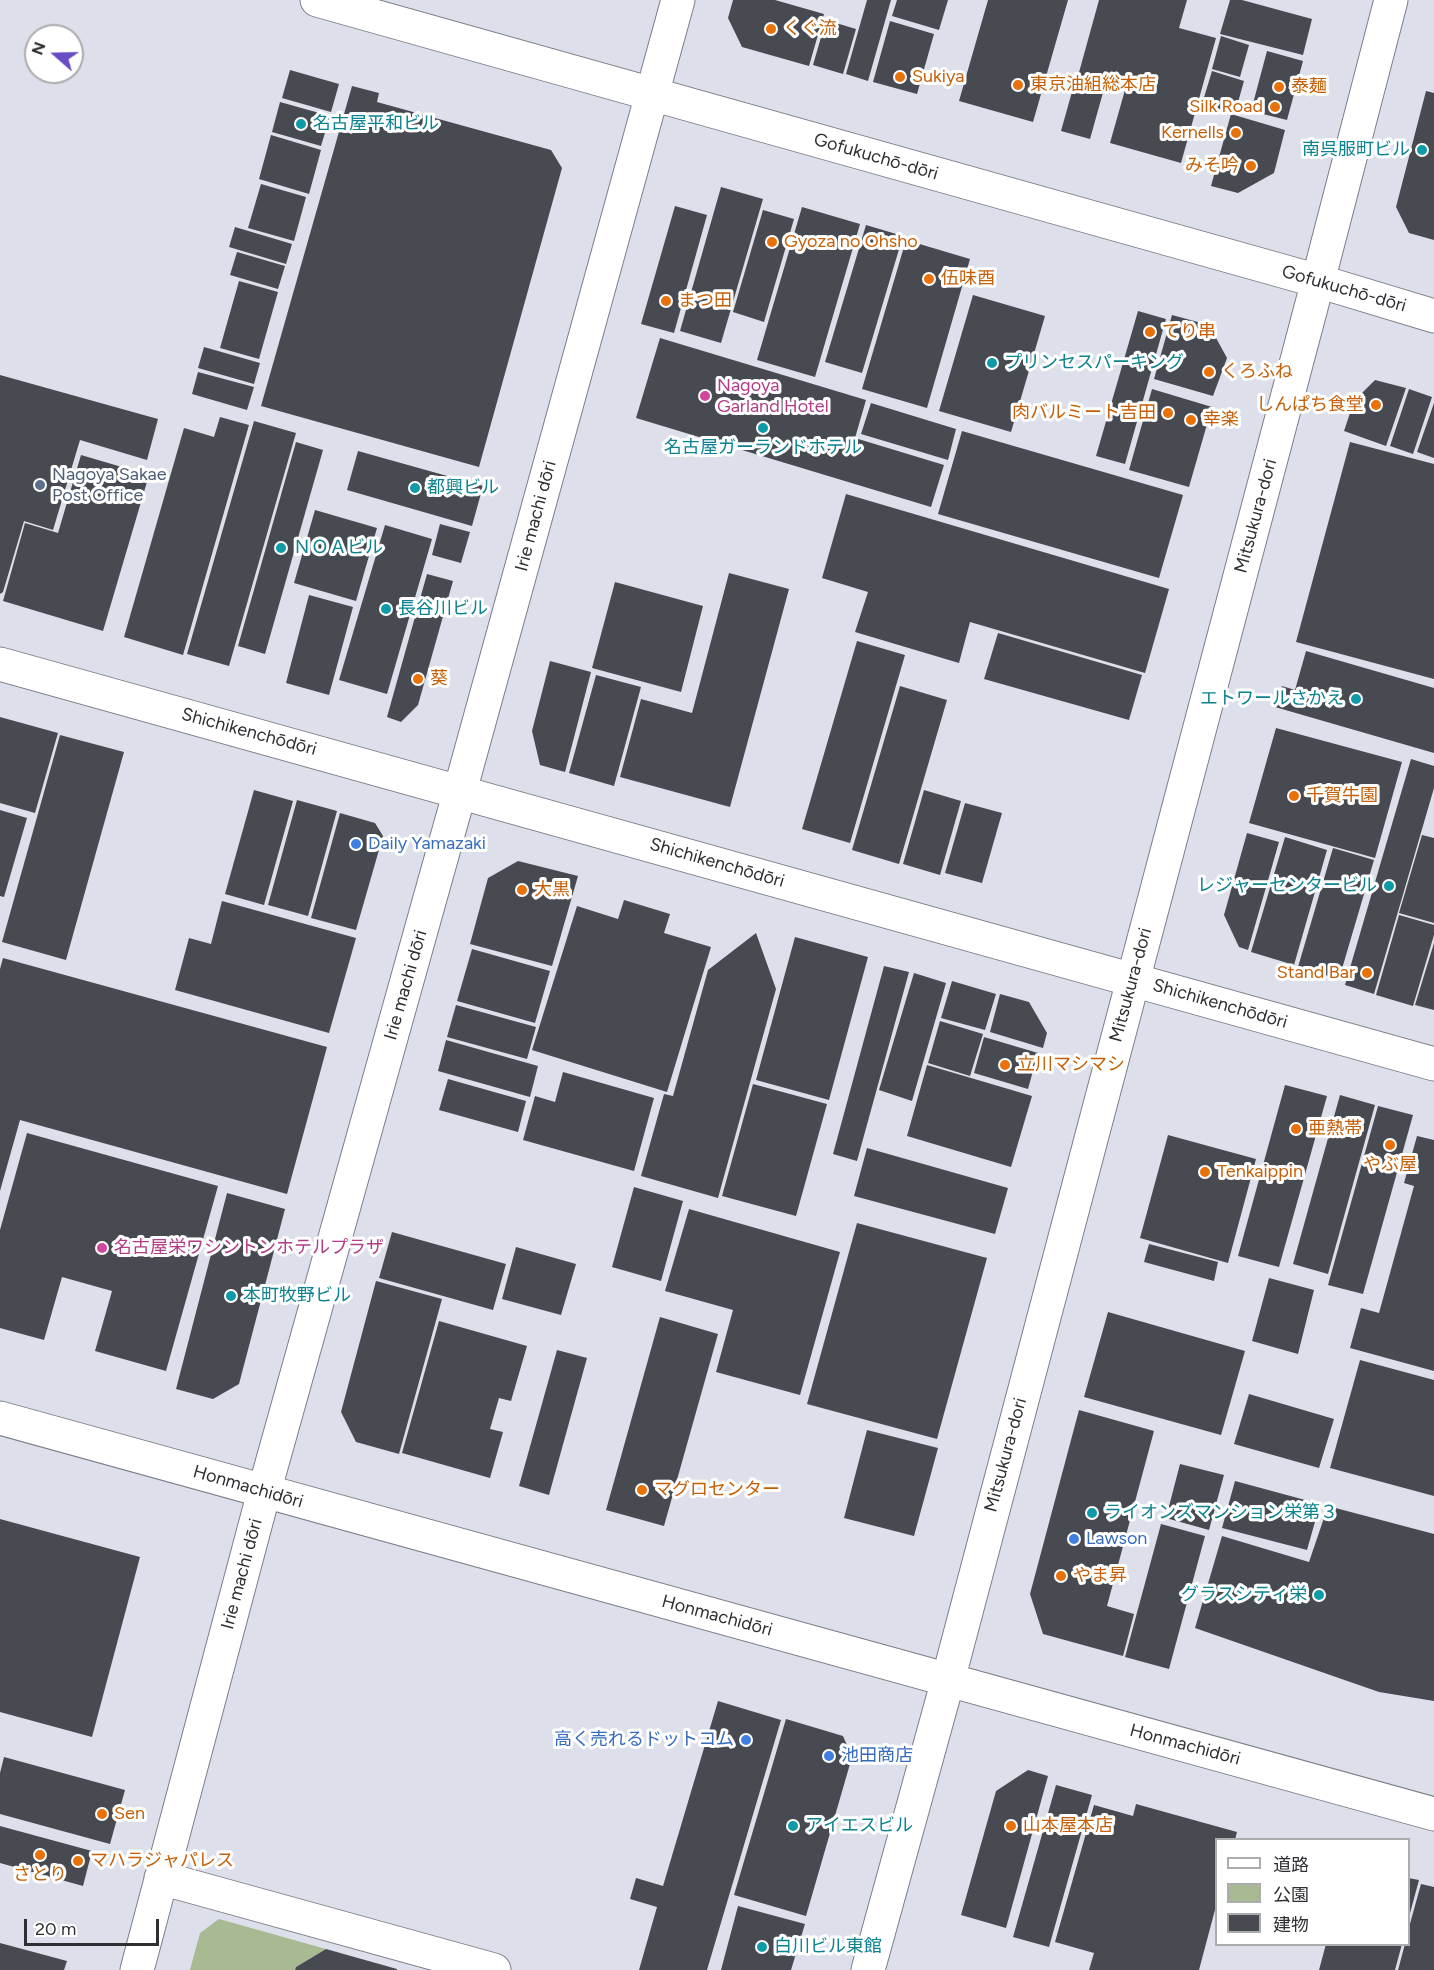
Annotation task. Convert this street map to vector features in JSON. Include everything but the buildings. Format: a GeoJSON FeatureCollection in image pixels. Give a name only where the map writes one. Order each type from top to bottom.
{"type":"FeatureCollection","features":[{"type":"Feature","properties":{"kind":"street","name":"Gofukuchō-dōri"},"geometry":{"type":"LineString","coordinates":[[317,0],[1318,281],[1434,316]]}},
{"type":"Feature","properties":{"kind":"street","name":"Irie machi dōri"},"geometry":{"type":"LineString","coordinates":[[137,1970],[264,1492],[678,0]]}},
{"type":"Feature","properties":{"kind":"street","name":"Mitsukura-dori"},"geometry":{"type":"LineString","coordinates":[[868,1970],[948,1680],[1391,0]]}},
{"type":"Feature","properties":{"kind":"street","name":"Shichikenchōdōri"},"geometry":{"type":"LineString","coordinates":[[0,664],[1434,1064]]}},
{"type":"Feature","properties":{"kind":"street","name":"Honmachidōri"},"geometry":{"type":"LineString","coordinates":[[0,1418],[1434,1814]]}},
{"type":"Feature","properties":{"kind":"street"},"geometry":{"type":"LineString","coordinates":[[161,1878],[494,1970]]}},
{"type":"Feature","properties":{"kind":"green space"},"geometry":{"type":"Polygon","coordinates":[[[219,1919],[326,1949],[296,1967],[295,1970],[190,1970],[200,1933],[219,1919]]]}},
{"type":"Feature","properties":{"kind":"place","name":"くぐ流"},"geometry":{"type":"Point","coordinates":[771,29]}},
{"type":"Feature","properties":{"kind":"place","name":"Sukiya"},"geometry":{"type":"Point","coordinates":[900,77]}},
{"type":"Feature","properties":{"kind":"place","name":"東京油組総本店"},"geometry":{"type":"Point","coordinates":[1018,85]}},
{"type":"Feature","properties":{"kind":"place","name":"泰麺"},"geometry":{"type":"Point","coordinates":[1279,87]}},
{"type":"Feature","properties":{"kind":"place","name":"Silk Road"},"geometry":{"type":"Point","coordinates":[1275,107]}},
{"type":"Feature","properties":{"kind":"place","name":"名古屋平和ビル"},"geometry":{"type":"Point","coordinates":[301,124]}},
{"type":"Feature","properties":{"kind":"place","name":"Kernells"},"geometry":{"type":"Point","coordinates":[1236,133]}},
{"type":"Feature","properties":{"kind":"place","name":"南呉服町ビル"},"geometry":{"type":"Point","coordinates":[1422,150]}},
{"type":"Feature","properties":{"kind":"place","name":"みそ吟"},"geometry":{"type":"Point","coordinates":[1251,166]}},
{"type":"Feature","properties":{"kind":"place","name":"Gyoza no Ohsho"},"geometry":{"type":"Point","coordinates":[772,242]}},
{"type":"Feature","properties":{"kind":"place","name":"伍味酉"},"geometry":{"type":"Point","coordinates":[929,279]}},
{"type":"Feature","properties":{"kind":"place","name":"まつ田"},"geometry":{"type":"Point","coordinates":[666,301]}},
{"type":"Feature","properties":{"kind":"place","name":"てり串"},"geometry":{"type":"Point","coordinates":[1150,332]}},
{"type":"Feature","properties":{"kind":"place","name":"プリンセスパーキング"},"geometry":{"type":"Point","coordinates":[992,363]}},
{"type":"Feature","properties":{"kind":"place","name":"くろふね"},"geometry":{"type":"Point","coordinates":[1209,372]}},
{"type":"Feature","properties":{"kind":"place","name":"Nagoya Garland Hotel"},"geometry":{"type":"Point","coordinates":[705,396]}},
{"type":"Feature","properties":{"kind":"place","name":"しんぱち食堂"},"geometry":{"type":"Point","coordinates":[1376,405]}},
{"type":"Feature","properties":{"kind":"place","name":"肉バルミート吉田"},"geometry":{"type":"Point","coordinates":[1168,413]}},
{"type":"Feature","properties":{"kind":"place","name":"幸楽"},"geometry":{"type":"Point","coordinates":[1191,420]}},
{"type":"Feature","properties":{"kind":"place","name":"名古屋ガーランドホテル"},"geometry":{"type":"Point","coordinates":[763,428]}},
{"type":"Feature","properties":{"kind":"place","name":"Nagoya Sakae Post Office"},"geometry":{"type":"Point","coordinates":[40,485]}},
{"type":"Feature","properties":{"kind":"place","name":"都興ビル"},"geometry":{"type":"Point","coordinates":[415,488]}},
{"type":"Feature","properties":{"kind":"place","name":"ＮＯＡビル"},"geometry":{"type":"Point","coordinates":[281,548]}},
{"type":"Feature","properties":{"kind":"place","name":"長谷川ビル"},"geometry":{"type":"Point","coordinates":[386,609]}},
{"type":"Feature","properties":{"kind":"place","name":"葵"},"geometry":{"type":"Point","coordinates":[418,679]}},
{"type":"Feature","properties":{"kind":"place","name":"エトワールさかえ"},"geometry":{"type":"Point","coordinates":[1356,699]}},
{"type":"Feature","properties":{"kind":"place","name":"千賀牛園"},"geometry":{"type":"Point","coordinates":[1294,796]}},
{"type":"Feature","properties":{"kind":"place","name":"Daily Yamazaki"},"geometry":{"type":"Point","coordinates":[356,844]}},
{"type":"Feature","properties":{"kind":"place","name":"レジャーセンタービル"},"geometry":{"type":"Point","coordinates":[1389,886]}},
{"type":"Feature","properties":{"kind":"place","name":"大黒"},"geometry":{"type":"Point","coordinates":[522,890]}},
{"type":"Feature","properties":{"kind":"place","name":"Stand Bar"},"geometry":{"type":"Point","coordinates":[1367,973]}},
{"type":"Feature","properties":{"kind":"place","name":"立川マシマシ"},"geometry":{"type":"Point","coordinates":[1005,1065]}},
{"type":"Feature","properties":{"kind":"place","name":"亜熱帯"},"geometry":{"type":"Point","coordinates":[1296,1129]}},
{"type":"Feature","properties":{"kind":"place","name":"やぶ屋"},"geometry":{"type":"Point","coordinates":[1390,1145]}},
{"type":"Feature","properties":{"kind":"place","name":"Tenkaippin"},"geometry":{"type":"Point","coordinates":[1205,1172]}},
{"type":"Feature","properties":{"kind":"place","name":"名古屋栄ワシントンホテルプラザ"},"geometry":{"type":"Point","coordinates":[102,1248]}},
{"type":"Feature","properties":{"kind":"place","name":"本町牧野ビル"},"geometry":{"type":"Point","coordinates":[231,1296]}},
{"type":"Feature","properties":{"kind":"place","name":"マグロセンター"},"geometry":{"type":"Point","coordinates":[642,1490]}},
{"type":"Feature","properties":{"kind":"place","name":"ライオンズマンション栄第３"},"geometry":{"type":"Point","coordinates":[1092,1513]}},
{"type":"Feature","properties":{"kind":"place","name":"Lawson"},"geometry":{"type":"Point","coordinates":[1074,1539]}},
{"type":"Feature","properties":{"kind":"place","name":"やま昇"},"geometry":{"type":"Point","coordinates":[1061,1576]}},
{"type":"Feature","properties":{"kind":"place","name":"グラスシティ栄"},"geometry":{"type":"Point","coordinates":[1319,1595]}},
{"type":"Feature","properties":{"kind":"place","name":"高く売れるドットコム"},"geometry":{"type":"Point","coordinates":[746,1740]}},
{"type":"Feature","properties":{"kind":"place","name":"池田商店"},"geometry":{"type":"Point","coordinates":[829,1756]}},
{"type":"Feature","properties":{"kind":"place","name":"Sen"},"geometry":{"type":"Point","coordinates":[102,1814]}},
{"type":"Feature","properties":{"kind":"place","name":"アイエスビル"},"geometry":{"type":"Point","coordinates":[793,1826]}},
{"type":"Feature","properties":{"kind":"place","name":"山本屋本店"},"geometry":{"type":"Point","coordinates":[1011,1826]}},
{"type":"Feature","properties":{"kind":"place","name":"さとり"},"geometry":{"type":"Point","coordinates":[40,1855]}},
{"type":"Feature","properties":{"kind":"place","name":"マハラジャパレス"},"geometry":{"type":"Point","coordinates":[78,1861]}},
{"type":"Feature","properties":{"kind":"place","name":"白川ビル東館"},"geometry":{"type":"Point","coordinates":[762,1947]}}]}
